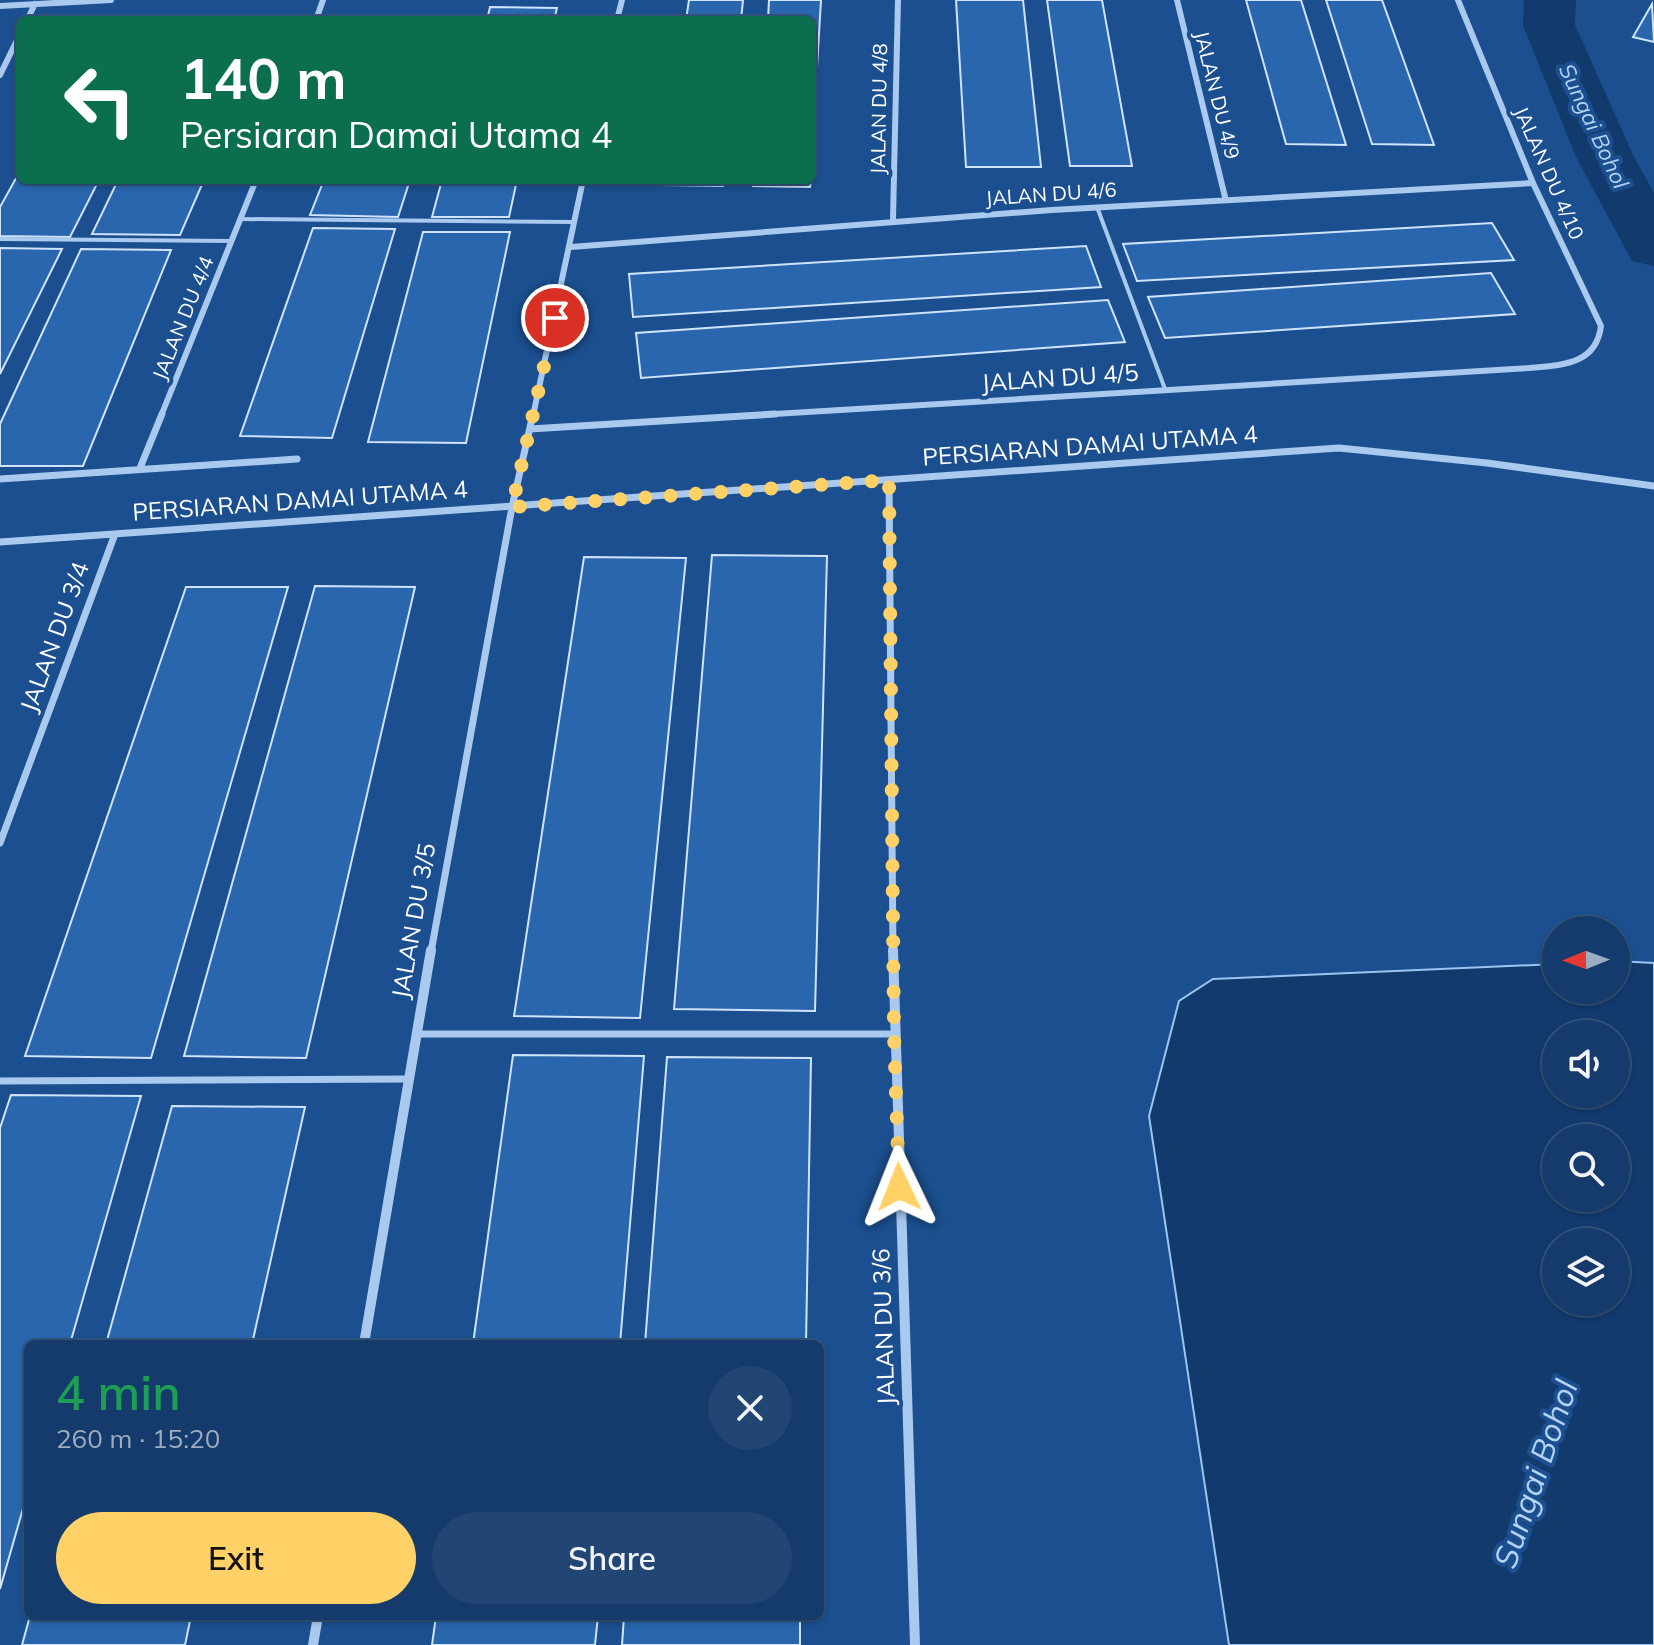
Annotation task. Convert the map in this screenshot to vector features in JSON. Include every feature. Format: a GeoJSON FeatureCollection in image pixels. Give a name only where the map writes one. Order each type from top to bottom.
{"type":"FeatureCollection","features":[{"type":"Feature","properties":{"kind":"street"},"geometry":{"type":"LineString","coordinates":[[0,6],[111,0]]}},
{"type":"Feature","properties":{"kind":"street","name":"JALAN DU 4/8"},"geometry":{"type":"LineString","coordinates":[[893,219],[898,0]]}},
{"type":"Feature","properties":{"kind":"street","name":"JALAN DU 4/9"},"geometry":{"type":"LineString","coordinates":[[1177,0],[1225,197]]}},
{"type":"Feature","properties":{"kind":"street","name":"JALAN DU 4/10"},"geometry":{"type":"LineString","coordinates":[[1458,0],[1533,183],[1601,326],[1601,342],[1590,355]]}},
{"type":"Feature","properties":{"kind":"street"},"geometry":{"type":"LineString","coordinates":[[29,16],[35,4]]}},
{"type":"Feature","properties":{"kind":"street"},"geometry":{"type":"LineString","coordinates":[[0,75],[16,42]]}},
{"type":"Feature","properties":{"kind":"street","name":"JALAN DU 4/6"},"geometry":{"type":"LineString","coordinates":[[571,247],[893,219],[1225,197],[1533,183]]}},
{"type":"Feature","properties":{"kind":"street","name":"JALAN DU 4/4"},"geometry":{"type":"LineString","coordinates":[[140,468],[254,184]]}},
{"type":"Feature","properties":{"kind":"street","name":"JALAN DU 3/5"},"geometry":{"type":"LineString","coordinates":[[365,1340],[408,1079],[512,507],[571,247],[582,184]]}},
{"type":"Feature","properties":{"kind":"street","name":"JALAN DU 4/5"},"geometry":{"type":"LineString","coordinates":[[530,429],[1529,368],[1564,364],[1590,355]]}},
{"type":"Feature","properties":{"kind":"street","name":"PERSIARAN DAMAI UTAMA 4"},"geometry":{"type":"LineString","coordinates":[[0,542],[1339,448],[1487,463],[1654,486]]}},
{"type":"Feature","properties":{"kind":"street"},"geometry":{"type":"LineString","coordinates":[[0,479],[297,459]]}},
{"type":"Feature","properties":{"kind":"street","name":"JALAN DU 3/6"},"geometry":{"type":"LineString","coordinates":[[889,480],[894,1034],[915,1645]]}},
{"type":"Feature","properties":{"kind":"street","name":"JALAN DU 3/4"},"geometry":{"type":"LineString","coordinates":[[0,843],[115,534]]}},
{"type":"Feature","properties":{"kind":"street"},"geometry":{"type":"LineString","coordinates":[[313,1645],[317,1620]]}},
{"type":"Feature","properties":{"kind":"lane"},"geometry":{"type":"LineString","coordinates":[[1097,207],[1165,389]]}},
{"type":"Feature","properties":{"kind":"lane"},"geometry":{"type":"LineString","coordinates":[[241,219],[573,222]]}},
{"type":"Feature","properties":{"kind":"lane"},"geometry":{"type":"LineString","coordinates":[[0,239],[232,241]]}},
{"type":"Feature","properties":{"kind":"lane"},"geometry":{"type":"LineString","coordinates":[[416,1034],[894,1034]]}},
{"type":"Feature","properties":{"kind":"lane"},"geometry":{"type":"LineString","coordinates":[[0,1081],[408,1079]]}},
{"type":"Feature","properties":{"kind":"water"},"geometry":{"type":"Polygon","coordinates":[[[1630,962],[1654,963],[1654,1645],[1229,1645],[1149,1116],[1179,1001],[1213,979],[1542,965],[1542,1004],[1630,1004],[1630,962]]]}},
{"type":"Feature","properties":{"kind":"building"},"geometry":{"type":"Polygon","coordinates":[[[689,0],[743,0],[741,16],[687,16],[689,0]]]}},
{"type":"Feature","properties":{"kind":"building"},"geometry":{"type":"Polygon","coordinates":[[[769,0],[821,0],[816,85],[816,16],[768,16],[769,0]]]}},
{"type":"Feature","properties":{"kind":"building"},"geometry":{"type":"Polygon","coordinates":[[[956,0],[1023,0],[1041,167],[966,167],[956,0]]]}},
{"type":"Feature","properties":{"kind":"building"},"geometry":{"type":"Polygon","coordinates":[[[1047,0],[1102,0],[1132,166],[1070,166],[1047,0]]]}},
{"type":"Feature","properties":{"kind":"building"},"geometry":{"type":"Polygon","coordinates":[[[1246,0],[1301,0],[1346,145],[1286,144],[1246,0]]]}},
{"type":"Feature","properties":{"kind":"building"},"geometry":{"type":"Polygon","coordinates":[[[1326,0],[1382,0],[1434,145],[1372,144],[1326,0]]]}},
{"type":"Feature","properties":{"kind":"building"},"geometry":{"type":"Polygon","coordinates":[[[1652,4],[1654,42],[1633,37],[1652,4]]]}},
{"type":"Feature","properties":{"kind":"building"},"geometry":{"type":"Polygon","coordinates":[[[490,7],[557,8],[555,16],[488,16],[490,7]]]}},
{"type":"Feature","properties":{"kind":"building"},"geometry":{"type":"Polygon","coordinates":[[[16,178],[16,184],[97,184],[70,237],[0,236],[0,207],[16,178]]]}},
{"type":"Feature","properties":{"kind":"building"},"geometry":{"type":"Polygon","coordinates":[[[116,184],[202,184],[180,235],[92,234],[116,184]]]}},
{"type":"Feature","properties":{"kind":"building"},"geometry":{"type":"Polygon","coordinates":[[[322,184],[409,184],[398,217],[310,215],[322,184]]]}},
{"type":"Feature","properties":{"kind":"building"},"geometry":{"type":"Polygon","coordinates":[[[441,184],[516,184],[509,217],[432,217],[441,184]]]}},
{"type":"Feature","properties":{"kind":"building"},"geometry":{"type":"Polygon","coordinates":[[[662,184],[723,184],[723,186],[662,184]]]}},
{"type":"Feature","properties":{"kind":"building"},"geometry":{"type":"Polygon","coordinates":[[[753,184],[810,184],[810,187],[753,184]]]}},
{"type":"Feature","properties":{"kind":"building"},"geometry":{"type":"Polygon","coordinates":[[[1492,223],[1514,260],[1137,281],[1123,244],[1492,223]]]}},
{"type":"Feature","properties":{"kind":"building"},"geometry":{"type":"Polygon","coordinates":[[[313,228],[395,229],[332,438],[240,436],[313,228]]]}},
{"type":"Feature","properties":{"kind":"building"},"geometry":{"type":"Polygon","coordinates":[[[423,232],[510,232],[466,443],[368,442],[423,232]]]}},
{"type":"Feature","properties":{"kind":"building"},"geometry":{"type":"Polygon","coordinates":[[[1086,246],[1101,287],[633,317],[629,274],[1086,246]]]}},
{"type":"Feature","properties":{"kind":"building"},"geometry":{"type":"Polygon","coordinates":[[[0,248],[62,249],[0,374],[0,248]]]}},
{"type":"Feature","properties":{"kind":"building"},"geometry":{"type":"Polygon","coordinates":[[[81,249],[171,250],[83,466],[0,466],[0,424],[81,249]]]}},
{"type":"Feature","properties":{"kind":"building"},"geometry":{"type":"Polygon","coordinates":[[[1491,273],[1515,314],[1165,338],[1148,297],[1491,273]]]}},
{"type":"Feature","properties":{"kind":"building"},"geometry":{"type":"Polygon","coordinates":[[[1108,300],[1125,342],[641,378],[636,333],[1108,300]]]}},
{"type":"Feature","properties":{"kind":"building"},"geometry":{"type":"Polygon","coordinates":[[[712,555],[827,556],[815,1011],[674,1009],[712,555]]]}},
{"type":"Feature","properties":{"kind":"building"},"geometry":{"type":"Polygon","coordinates":[[[584,557],[686,558],[640,1018],[514,1016],[584,557]]]}},
{"type":"Feature","properties":{"kind":"building"},"geometry":{"type":"Polygon","coordinates":[[[315,586],[415,587],[306,1058],[184,1056],[315,586]]]}},
{"type":"Feature","properties":{"kind":"building"},"geometry":{"type":"Polygon","coordinates":[[[186,587],[288,587],[151,1058],[25,1056],[186,587]]]}},
{"type":"Feature","properties":{"kind":"building"},"geometry":{"type":"Polygon","coordinates":[[[513,1055],[644,1056],[620,1340],[474,1340],[513,1055]]]}},
{"type":"Feature","properties":{"kind":"building"},"geometry":{"type":"Polygon","coordinates":[[[667,1057],[811,1058],[806,1340],[645,1340],[667,1057]]]}},
{"type":"Feature","properties":{"kind":"building"},"geometry":{"type":"Polygon","coordinates":[[[11,1095],[141,1096],[71,1340],[24,1340],[24,1505],[0,1589],[0,1128],[11,1095]]]}},
{"type":"Feature","properties":{"kind":"building"},"geometry":{"type":"Polygon","coordinates":[[[172,1106],[305,1107],[253,1340],[107,1340],[172,1106]]]}},
{"type":"Feature","properties":{"kind":"building"},"geometry":{"type":"Polygon","coordinates":[[[29,1620],[190,1620],[185,1645],[22,1645],[29,1620]]]}},
{"type":"Feature","properties":{"kind":"building"},"geometry":{"type":"Polygon","coordinates":[[[435,1620],[598,1620],[595,1645],[432,1645],[435,1620]]]}},
{"type":"Feature","properties":{"kind":"building"},"geometry":{"type":"Polygon","coordinates":[[[624,1620],[800,1620],[800,1645],[622,1645],[624,1620]]]}},
{"type":"Feature","properties":{"kind":"waterway","name":"Sungai Bohol"},"geometry":{"type":"LineString","coordinates":[[1550,0],[1549,25],[1605,157],[1654,248]]}},
{"type":"Feature","properties":{"kind":"route"},"geometry":{"type":"LineString","coordinates":[[555,318],[512,507],[889,480],[894,1034],[899,1187]]}}]}
